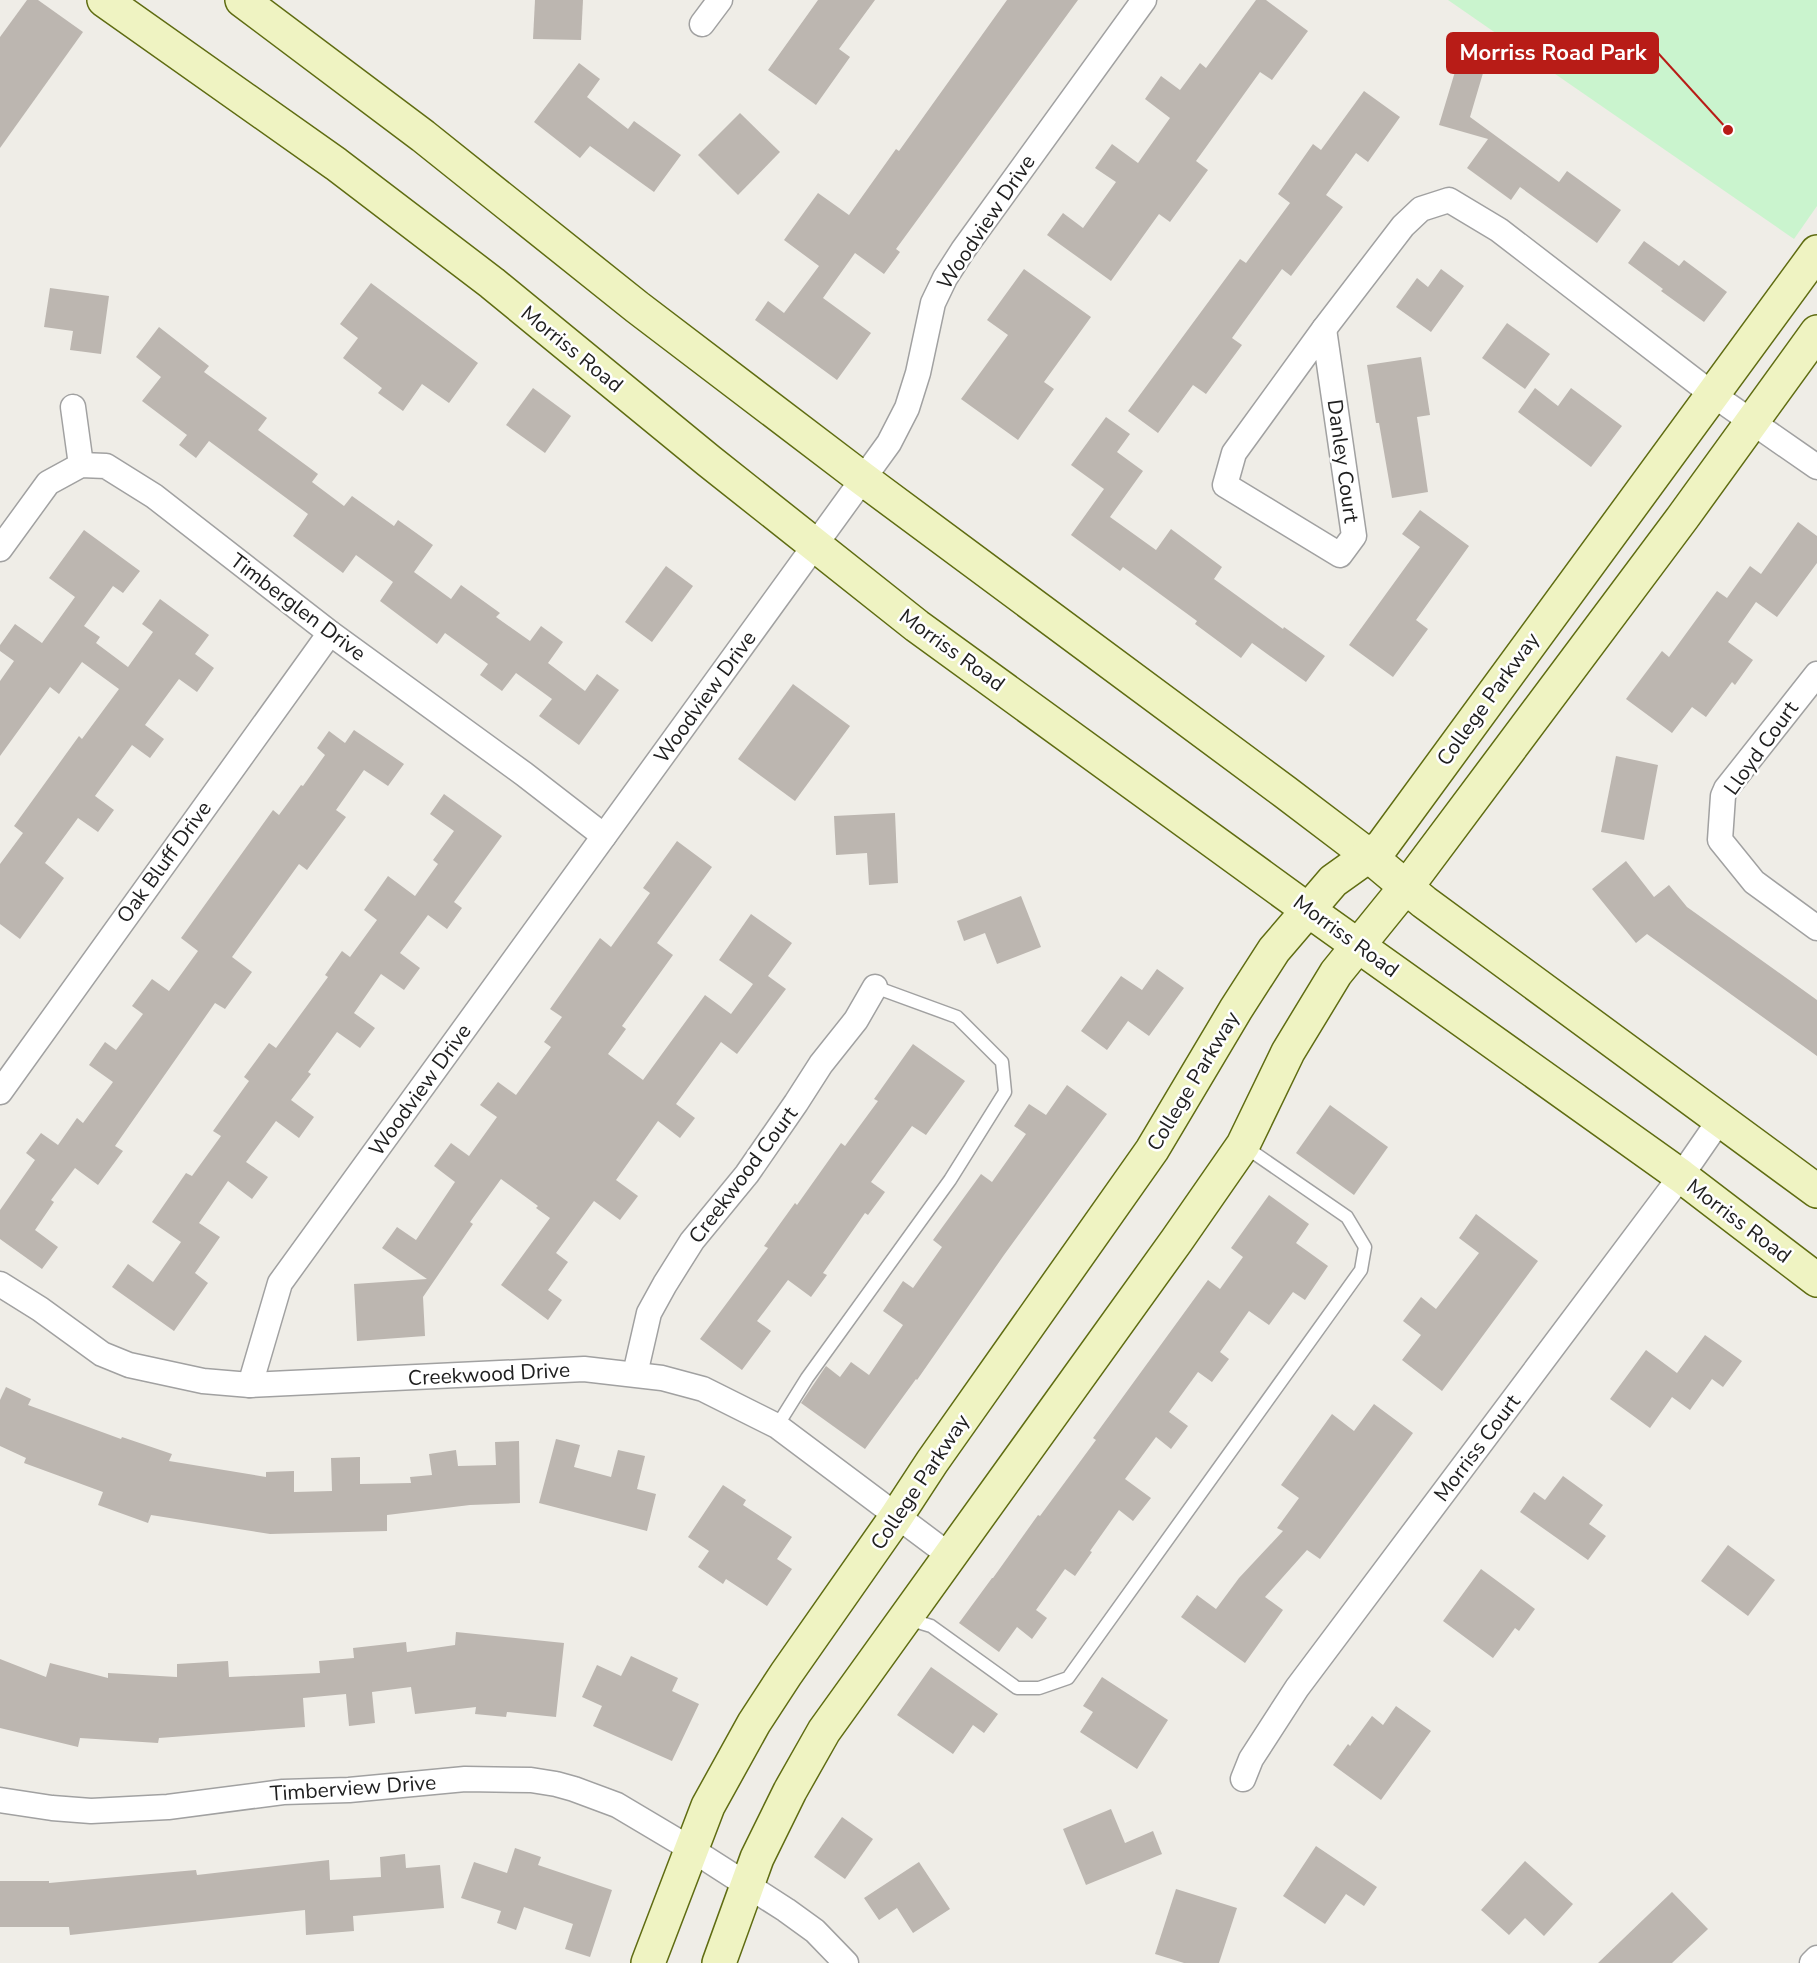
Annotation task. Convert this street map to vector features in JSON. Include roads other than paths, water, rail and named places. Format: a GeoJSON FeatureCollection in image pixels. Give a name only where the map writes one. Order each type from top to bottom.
{"type":"FeatureCollection","features":[{"type":"Feature","properties":{"kind":"main road","name":"Morriss Road"},"geometry":{"type":"LineString","coordinates":[[104,0],[336,164],[483,276],[917,626],[1308,910],[1681,1176],[1817,1280]]}},
{"type":"Feature","properties":{"kind":"main road"},"geometry":{"type":"LineString","coordinates":[[242,0],[423,136],[637,307],[863,479],[1368,855],[1406,889],[1817,1191]]}},
{"type":"Feature","properties":{"kind":"main road","name":"College Parkway"},"geometry":{"type":"LineString","coordinates":[[648,1963],[708,1806],[754,1723],[932,1462],[1152,1150],[1274,950],[1333,881],[1382,846],[1817,252]]}},
{"type":"Feature","properties":{"kind":"main road"},"geometry":{"type":"LineString","coordinates":[[719,1963],[757,1858],[790,1791],[824,1731],[1243,1145],[1288,1052],[1326,987],[1406,889],[1817,332]]}},
{"type":"Feature","properties":{"kind":"street"},"geometry":{"type":"LineString","coordinates":[[702,24],[720,0]]}},
{"type":"Feature","properties":{"kind":"street","name":"Woodview Drive"},"geometry":{"type":"LineString","coordinates":[[250,1386],[280,1283],[889,443],[907,408],[918,373],[933,303],[945,278],[1144,0]]}},
{"type":"Feature","properties":{"kind":"street","name":"Danley Court"},"geometry":{"type":"LineString","coordinates":[[1324,329],[1354,536],[1340,555],[1225,485],[1234,453],[1324,329],[1403,226],[1421,209],[1449,200],[1499,230],[1712,394]]}},
{"type":"Feature","properties":{"kind":"street"},"geometry":{"type":"LineString","coordinates":[[1712,394],[1753,420],[1817,467]]}},
{"type":"Feature","properties":{"kind":"street"},"geometry":{"type":"LineString","coordinates":[[0,549],[48,483],[81,465],[73,407]]}},
{"type":"Feature","properties":{"kind":"street","name":"Timberglen Drive"},"geometry":{"type":"LineString","coordinates":[[81,465],[106,465],[153,496],[330,633],[524,774],[604,836]]}},
{"type":"Feature","properties":{"kind":"street","name":"Oak Bluff Drive"},"geometry":{"type":"LineString","coordinates":[[0,1092],[330,633]]}},
{"type":"Feature","properties":{"kind":"street","name":"Lloyd Court"},"geometry":{"type":"LineString","coordinates":[[1817,674],[1726,789],[1723,796],[1719,840],[1754,882],[1817,928]]}},
{"type":"Feature","properties":{"kind":"street","name":"Creekwood Court"},"geometry":{"type":"LineString","coordinates":[[634,1374],[649,1313],[665,1284],[692,1241],[747,1174],[820,1064],[856,1020],[875,987]]}},
{"type":"Feature","properties":{"kind":"street","name":"Morriss Court"},"geometry":{"type":"LineString","coordinates":[[1243,1779],[1251,1759],[1297,1688],[1681,1176],[1719,1121]]}},
{"type":"Feature","properties":{"kind":"street","name":"Creekwood Drive"},"geometry":{"type":"LineString","coordinates":[[0,1284],[40,1309],[102,1354],[129,1365],[203,1381],[250,1386],[584,1369],[662,1378],[703,1389],[777,1425],[949,1556]]}},
{"type":"Feature","properties":{"kind":"street","name":"Timberview Drive"},"geometry":{"type":"LineString","coordinates":[[0,1800],[91,1811],[168,1807],[283,1792],[349,1790],[465,1779],[531,1780],[574,1789],[617,1805],[786,1910],[815,1931],[846,1963]]}},
{"type":"Feature","properties":{"kind":"street"},"geometry":{"type":"LineString","coordinates":[[1812,1963],[1817,1958]]}},
{"type":"Feature","properties":{"kind":"lane"},"geometry":{"type":"LineString","coordinates":[[777,1425],[807,1378],[950,1180],[1005,1092],[1002,1062],[957,1017],[875,987]]}},
{"type":"Feature","properties":{"kind":"lane"},"geometry":{"type":"LineString","coordinates":[[904,1617],[931,1626],[1017,1688],[1039,1688],[1068,1678],[1194,1503],[1361,1270],[1365,1247],[1347,1217],[1243,1145]]}},
{"type":"Feature","properties":{"kind":"place","name":"Morriss Road Park"},"geometry":{"type":"Point","coordinates":[1728,130]}}]}
